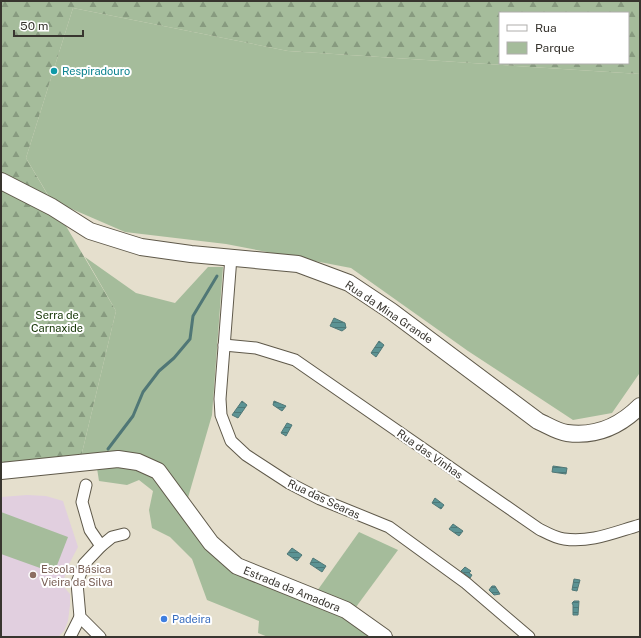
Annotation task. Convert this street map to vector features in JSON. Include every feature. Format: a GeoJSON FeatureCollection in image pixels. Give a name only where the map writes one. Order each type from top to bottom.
{"type":"FeatureCollection","features":[{"type":"Feature","properties":{"kind":"street","name":"Rua da Mina Grande"},"geometry":{"type":"LineString","coordinates":[[1,181],[52,207],[90,231],[140,247],[191,254],[298,264],[349,283],[391,311],[538,421],[566,433],[596,433],[620,423],[640,406]]}},
{"type":"Feature","properties":{"kind":"street","name":"Rua das Searas"},"geometry":{"type":"LineString","coordinates":[[231,257],[220,399],[221,415],[231,441],[246,455],[289,483],[320,499],[389,527],[466,583],[529,637]]}},
{"type":"Feature","properties":{"kind":"street","name":"Rua das Vinhas"},"geometry":{"type":"LineString","coordinates":[[224,345],[256,348],[295,360],[539,529],[552,535],[563,539],[576,540],[600,537],[640,525]]}},
{"type":"Feature","properties":{"kind":"street","name":"Estrada da Amadora"},"geometry":{"type":"LineString","coordinates":[[1,472],[118,459],[138,462],[158,471],[211,543],[237,566],[346,610],[384,637]]}},
{"type":"Feature","properties":{"kind":"street"},"geometry":{"type":"LineString","coordinates":[[86,486],[82,502],[90,530],[101,546]]}},
{"type":"Feature","properties":{"kind":"street"},"geometry":{"type":"LineString","coordinates":[[70,637],[80,617],[78,583],[84,564],[112,537],[124,534]]}},
{"type":"Feature","properties":{"kind":"street"},"geometry":{"type":"LineString","coordinates":[[80,617],[100,637]]}},
{"type":"Feature","properties":{"kind":"shaded area","name":"Escola Básica Vieira da Silva"},"geometry":{"type":"Polygon","coordinates":[[[27,495],[46,496],[63,501],[78,547],[68,566],[62,585],[70,594],[70,605],[68,621],[64,631],[58,637],[1,637],[1,497],[27,495]]]}},
{"type":"Feature","properties":{"kind":"green space","name":"Serra de Carnaxide"},"geometry":{"type":"Polygon","coordinates":[[[1,1],[640,1],[640,74],[288,51],[73,8],[26,158],[116,311],[81,457],[1,465],[1,1]]]}},
{"type":"Feature","properties":{"kind":"green space"},"geometry":{"type":"Polygon","coordinates":[[[73,8],[288,51],[640,74],[639,374],[612,413],[573,420],[468,351],[351,268],[226,244],[125,232],[51,200],[26,158],[73,8]]]}},
{"type":"Feature","properties":{"kind":"green space"},"geometry":{"type":"Polygon","coordinates":[[[85,257],[136,293],[175,303],[208,267],[223,267],[212,415],[185,508],[211,543],[343,613],[375,637],[268,637],[258,633],[259,621],[207,600],[192,559],[170,537],[152,528],[149,510],[153,491],[139,480],[127,485],[99,481],[96,462],[81,457],[116,311],[85,257]]]}},
{"type":"Feature","properties":{"kind":"green space"},"geometry":{"type":"Polygon","coordinates":[[[1,512],[68,537],[54,573],[1,554],[1,512]]]}},
{"type":"Feature","properties":{"kind":"green space"},"geometry":{"type":"Polygon","coordinates":[[[359,532],[398,550],[356,607],[317,591],[359,532]]]}},
{"type":"Feature","properties":{"kind":"water"},"geometry":{"type":"Polygon","coordinates":[[[334,318],[345,323],[346,328],[342,331],[330,326],[334,318]]]}},
{"type":"Feature","properties":{"kind":"water"},"geometry":{"type":"Polygon","coordinates":[[[379,341],[384,345],[376,357],[371,353],[379,341]]]}},
{"type":"Feature","properties":{"kind":"water"},"geometry":{"type":"Polygon","coordinates":[[[242,401],[247,405],[238,418],[232,415],[242,401]]]}},
{"type":"Feature","properties":{"kind":"water"},"geometry":{"type":"Polygon","coordinates":[[[274,401],[286,406],[282,411],[273,405],[274,401]]]}},
{"type":"Feature","properties":{"kind":"water"},"geometry":{"type":"Polygon","coordinates":[[[287,423],[292,425],[286,436],[281,433],[287,423]]]}},
{"type":"Feature","properties":{"kind":"water"},"geometry":{"type":"Polygon","coordinates":[[[553,466],[567,468],[566,474],[552,472],[553,466]]]}},
{"type":"Feature","properties":{"kind":"water"},"geometry":{"type":"Polygon","coordinates":[[[435,498],[444,505],[441,509],[432,503],[435,498]]]}},
{"type":"Feature","properties":{"kind":"water"},"geometry":{"type":"Polygon","coordinates":[[[453,524],[463,531],[459,536],[449,529],[453,524]]]}},
{"type":"Feature","properties":{"kind":"water"},"geometry":{"type":"Polygon","coordinates":[[[292,548],[302,555],[297,561],[287,554],[292,548]]]}},
{"type":"Feature","properties":{"kind":"water"},"geometry":{"type":"Polygon","coordinates":[[[313,558],[326,566],[322,572],[310,564],[313,558]]]}},
{"type":"Feature","properties":{"kind":"water"},"geometry":{"type":"Polygon","coordinates":[[[465,567],[471,571],[469,573],[472,575],[470,578],[461,571],[465,567]]]}},
{"type":"Feature","properties":{"kind":"water"},"geometry":{"type":"Polygon","coordinates":[[[574,579],[580,580],[577,591],[572,590],[574,579]]]}},
{"type":"Feature","properties":{"kind":"water"},"geometry":{"type":"Polygon","coordinates":[[[492,586],[495,586],[500,594],[494,595],[489,590],[492,586]]]}},
{"type":"Feature","properties":{"kind":"water"},"geometry":{"type":"Polygon","coordinates":[[[574,601],[579,601],[578,615],[573,615],[572,603],[574,601]]]}},
{"type":"Feature","properties":{"kind":"waterway"},"geometry":{"type":"LineString","coordinates":[[108,449],[133,416],[143,392],[159,371],[174,358],[190,339],[193,316],[217,276]]}},
{"type":"Feature","properties":{"kind":"place","name":"Respiradouro"},"geometry":{"type":"Point","coordinates":[54,71]}},
{"type":"Feature","properties":{"kind":"place","name":"Escola Básica Vieira da Silva"},"geometry":{"type":"Point","coordinates":[33,575]}},
{"type":"Feature","properties":{"kind":"place","name":"Padeira"},"geometry":{"type":"Point","coordinates":[164,619]}}]}
